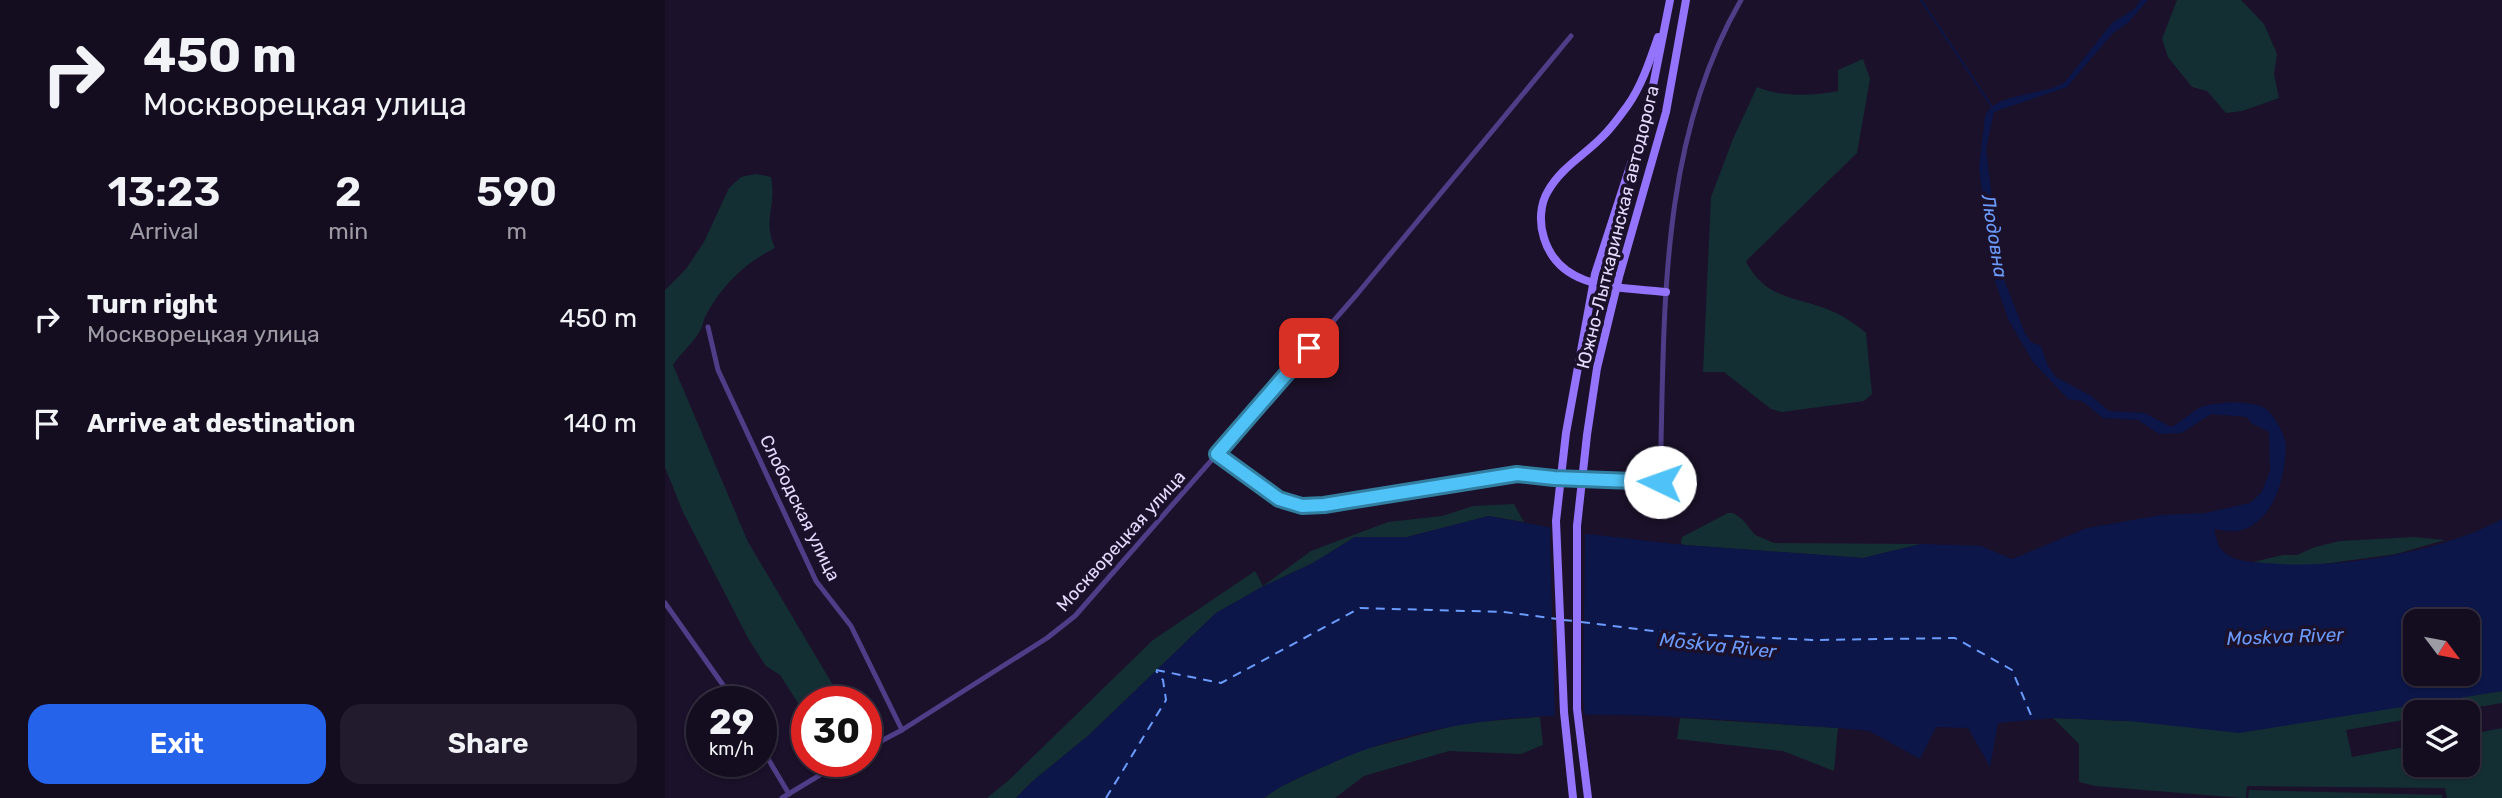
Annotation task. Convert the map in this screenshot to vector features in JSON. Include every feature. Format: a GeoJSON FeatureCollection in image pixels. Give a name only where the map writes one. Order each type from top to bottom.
{"type":"FeatureCollection","features":[{"type":"Feature","properties":{"kind":"main road","name":"Южно-Лыткаринская автодорога"},"geometry":{"type":"LineString","coordinates":[[1573,798],[1563,712],[1556,521],[1570,406],[1595,274],[1648,111],[1670,0]]}},
{"type":"Feature","properties":{"kind":"main road","name":"Южно-Лыткаринская автодорога"},"geometry":{"type":"LineString","coordinates":[[1588,798],[1577,709],[1577,526],[1587,435],[1597,368],[1619,277],[1666,112],[1686,0]]}},
{"type":"Feature","properties":{"kind":"main road"},"geometry":{"type":"LineString","coordinates":[[1666,292],[1599,285],[1575,277],[1562,267],[1547,247],[1542,232],[1541,215],[1548,191],[1568,165],[1602,138],[1629,103],[1646,70],[1668,12]]}},
{"type":"Feature","properties":{"kind":"street"},"geometry":{"type":"LineString","coordinates":[[1217,454],[1279,499],[1302,506],[1324,505],[1517,474],[1660,482],[1666,292],[1679,175],[1687,133],[1711,64],[1741,0]]}},
{"type":"Feature","properties":{"kind":"street","name":"Москворецкая улица"},"geometry":{"type":"LineString","coordinates":[[882,741],[1047,638],[1075,616],[1326,330],[1571,36]]}},
{"type":"Feature","properties":{"kind":"street","name":"Слободская улица"},"geometry":{"type":"LineString","coordinates":[[708,327],[718,370],[816,581],[851,626],[902,730]]}},
{"type":"Feature","properties":{"kind":"street"},"geometry":{"type":"LineString","coordinates":[[665,603],[723,686]]}},
{"type":"Feature","properties":{"kind":"street"},"geometry":{"type":"LineString","coordinates":[[777,774],[789,794]]}},
{"type":"Feature","properties":{"kind":"street"},"geometry":{"type":"LineString","coordinates":[[782,798],[817,777]]}},
{"type":"Feature","properties":{"kind":"green space"},"geometry":{"type":"Polygon","coordinates":[[[2177,0],[2241,0],[2264,24],[2277,54],[2274,74],[2279,98],[2242,111],[2226,113],[2207,91],[2192,87],[2168,57],[2162,39],[2177,0]]]}},
{"type":"Feature","properties":{"kind":"green space"},"geometry":{"type":"Polygon","coordinates":[[[1863,59],[1870,79],[1857,153],[1746,261],[1763,284],[1773,290],[1834,312],[1866,333],[1872,394],[1864,401],[1782,412],[1771,409],[1724,372],[1703,372],[1711,197],[1757,87],[1776,93],[1797,95],[1838,91],[1838,70],[1863,59]]]}},
{"type":"Feature","properties":{"kind":"green space"},"geometry":{"type":"Polygon","coordinates":[[[756,174],[771,177],[770,229],[775,248],[744,268],[727,284],[706,315],[697,335],[673,365],[748,542],[834,686],[791,686],[791,692],[780,675],[766,666],[749,640],[683,512],[665,467],[665,290],[686,269],[704,242],[729,188],[741,177],[756,174]]]}},
{"type":"Feature","properties":{"kind":"green space"},"geometry":{"type":"Polygon","coordinates":[[[1514,504],[1524,522],[1489,516],[1407,537],[1355,537],[1313,563],[1262,587],[1216,613],[1088,736],[1016,798],[987,798],[1009,780],[1153,640],[1255,571],[1263,586],[1311,551],[1388,522],[1442,516],[1473,506],[1514,504]]]}},
{"type":"Feature","properties":{"kind":"green space"},"geometry":{"type":"Polygon","coordinates":[[[1728,513],[1742,519],[1755,535],[1774,543],[1921,544],[1863,558],[1681,543],[1682,537],[1728,513]]]}},
{"type":"Feature","properties":{"kind":"green space"},"geometry":{"type":"Polygon","coordinates":[[[2414,537],[2445,540],[2396,554],[2301,567],[2253,562],[2283,555],[2297,555],[2340,541],[2414,537]]]}},
{"type":"Feature","properties":{"kind":"green space"},"geometry":{"type":"Polygon","coordinates":[[[2502,691],[2502,703],[2480,707],[2480,700],[2444,700],[2502,691]]]}},
{"type":"Feature","properties":{"kind":"green space"},"geometry":{"type":"Polygon","coordinates":[[[2403,706],[2403,720],[2346,730],[2352,757],[2403,747],[2403,777],[2480,777],[2480,733],[2502,728],[2502,798],[2447,798],[2445,788],[2247,786],[2246,798],[2242,798],[2095,786],[2079,782],[2079,744],[2053,718],[2129,721],[2366,712],[2403,706]]]}},
{"type":"Feature","properties":{"kind":"green space"},"geometry":{"type":"Polygon","coordinates":[[[1540,717],[1543,745],[1521,754],[1449,751],[1364,776],[1335,798],[1264,798],[1277,788],[1358,751],[1464,723],[1540,717]]]}},
{"type":"Feature","properties":{"kind":"green space"},"geometry":{"type":"Polygon","coordinates":[[[1680,718],[1838,728],[1834,771],[1783,751],[1677,739],[1680,718]]]}},
{"type":"Feature","properties":{"kind":"green space"},"geometry":{"type":"Polygon","coordinates":[[[2249,790],[2442,795],[2442,798],[2248,798],[2249,790]]]}},
{"type":"Feature","properties":{"kind":"water"},"geometry":{"type":"Polygon","coordinates":[[[2141,0],[2148,0],[2128,23],[2113,33],[2067,87],[1994,112],[1986,149],[1996,231],[2002,249],[1999,267],[2025,333],[2031,342],[2041,346],[2048,366],[2056,377],[2091,396],[2109,411],[2145,413],[2171,427],[2198,409],[2214,404],[2246,403],[2260,406],[2269,412],[2282,431],[2286,446],[2284,470],[2277,494],[2256,523],[2234,531],[2214,529],[2220,547],[2236,559],[2294,565],[2355,561],[2419,550],[2477,531],[2502,519],[2502,691],[2446,700],[2403,700],[2403,707],[2239,733],[2129,721],[2053,718],[1998,723],[1990,767],[1968,728],[1936,727],[1920,759],[1869,731],[1645,716],[1516,718],[1453,726],[1391,741],[1304,775],[1264,798],[1016,798],[1088,736],[1216,613],[1313,563],[1355,537],[1407,537],[1489,516],[1579,533],[1684,545],[1863,558],[1921,544],[1981,546],[2012,559],[2087,528],[2161,515],[2205,513],[2250,503],[2261,493],[2270,471],[2269,432],[2251,423],[2247,417],[2211,414],[2182,433],[2159,434],[2138,420],[2103,418],[2082,401],[2068,399],[2033,362],[2009,321],[1991,270],[1992,250],[1979,167],[1985,116],[1990,108],[2009,98],[2045,90],[2065,82],[2112,23],[2134,9],[2141,0]]]}},
{"type":"Feature","properties":{"kind":"pier"},"geometry":{"type":"Polygon","coordinates":[[[1551,524],[1585,531],[1585,718],[1555,720],[1551,524]]]}},
{"type":"Feature","properties":{"kind":"waterway"},"geometry":{"type":"LineString","coordinates":[[1921,0],[1992,107]]}},
{"type":"Feature","properties":{"kind":"ferry route"},"geometry":{"type":"LineString","coordinates":[[1156,670],[1221,683],[1360,608],[1504,612],[1558,619]]}},
{"type":"Feature","properties":{"kind":"ferry route"},"geometry":{"type":"LineString","coordinates":[[1563,620],[1575,621]]}},
{"type":"Feature","properties":{"kind":"ferry route"},"geometry":{"type":"LineString","coordinates":[[1581,622],[1669,633],[1812,640],[1955,638],[2012,670],[2033,720]]}},
{"type":"Feature","properties":{"kind":"ferry route"},"geometry":{"type":"LineString","coordinates":[[1106,798],[1166,700],[1163,680],[1156,671]]}},
{"type":"Feature","properties":{"kind":"route"},"geometry":{"type":"LineString","coordinates":[[1309,348],[1217,454],[1279,499],[1302,506],[1324,505],[1517,474],[1660,482]]}},
{"type":"Feature","properties":{"kind":"water label","name":"Людовна"},"geometry":{"type":"Point","coordinates":[1995,236]}},
{"type":"Feature","properties":{"kind":"water label","name":"Moskva River"},"geometry":{"type":"Point","coordinates":[2285,636]}},
{"type":"Feature","properties":{"kind":"water label","name":"Moskva River"},"geometry":{"type":"Point","coordinates":[1718,645]}}]}
